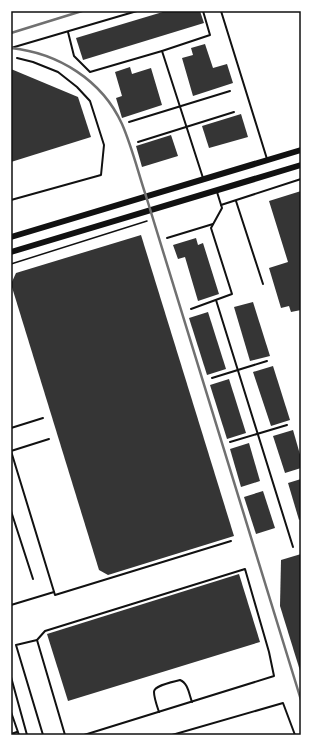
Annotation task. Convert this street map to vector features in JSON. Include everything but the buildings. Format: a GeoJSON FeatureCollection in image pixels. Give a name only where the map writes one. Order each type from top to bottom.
{"type":"FeatureCollection","features":[{"type":"Feature","properties":{"kind":"main road"},"geometry":{"type":"LineString","coordinates":[[11,237],[301,150]]}},
{"type":"Feature","properties":{"kind":"main road"},"geometry":{"type":"LineString","coordinates":[[11,252],[301,165]]}},
{"type":"Feature","properties":{"kind":"lane"},"geometry":{"type":"LineString","coordinates":[[11,48],[137,11]]}},
{"type":"Feature","properties":{"kind":"lane"},"geometry":{"type":"LineString","coordinates":[[68,32],[74,56],[90,72],[210,35],[203,11]]}},
{"type":"Feature","properties":{"kind":"lane"},"geometry":{"type":"LineString","coordinates":[[221,11],[268,160]]}},
{"type":"Feature","properties":{"kind":"lane"},"geometry":{"type":"LineString","coordinates":[[162,51],[186,126],[206,178]]}},
{"type":"Feature","properties":{"kind":"lane"},"geometry":{"type":"LineString","coordinates":[[11,200],[101,175],[104,146],[90,100],[77,87],[58,72],[33,62],[17,58]]}},
{"type":"Feature","properties":{"kind":"lane"},"geometry":{"type":"LineString","coordinates":[[129,122],[230,91]]}},
{"type":"Feature","properties":{"kind":"lane"},"geometry":{"type":"LineString","coordinates":[[138,142],[234,112]]}},
{"type":"Feature","properties":{"kind":"lane"},"geometry":{"type":"LineString","coordinates":[[221,205],[301,179]]}},
{"type":"Feature","properties":{"kind":"lane"},"geometry":{"type":"LineString","coordinates":[[191,309],[232,294],[212,228],[222,208],[216,190]]}},
{"type":"Feature","properties":{"kind":"lane"},"geometry":{"type":"LineString","coordinates":[[236,201],[263,284]]}},
{"type":"Feature","properties":{"kind":"lane"},"geometry":{"type":"LineString","coordinates":[[167,238],[214,223]]}},
{"type":"Feature","properties":{"kind":"lane"},"geometry":{"type":"LineString","coordinates":[[216,300],[293,547]]}},
{"type":"Feature","properties":{"kind":"lane"},"geometry":{"type":"LineString","coordinates":[[212,378],[267,361]]}},
{"type":"Feature","properties":{"kind":"lane"},"geometry":{"type":"LineString","coordinates":[[11,428],[43,418]]}},
{"type":"Feature","properties":{"kind":"lane"},"geometry":{"type":"LineString","coordinates":[[230,442],[287,425]]}},
{"type":"Feature","properties":{"kind":"lane"},"geometry":{"type":"LineString","coordinates":[[49,439],[11,451],[55,595],[231,542]]}},
{"type":"Feature","properties":{"kind":"lane"},"geometry":{"type":"LineString","coordinates":[[11,511],[33,579]]}},
{"type":"Feature","properties":{"kind":"lane"},"geometry":{"type":"LineString","coordinates":[[43,735],[16,645],[36,640],[45,631],[244,569],[269,652],[274,676],[84,735]]}},
{"type":"Feature","properties":{"kind":"lane"},"geometry":{"type":"LineString","coordinates":[[11,605],[54,592]]}},
{"type":"Feature","properties":{"kind":"lane"},"geometry":{"type":"LineString","coordinates":[[36,640],[65,735]]}},
{"type":"Feature","properties":{"kind":"lane"},"geometry":{"type":"LineString","coordinates":[[11,677],[12,686],[27,735]]}},
{"type":"Feature","properties":{"kind":"lane"},"geometry":{"type":"LineString","coordinates":[[159,712],[154,693],[158,686],[180,680],[183,681],[192,702]]}},
{"type":"Feature","properties":{"kind":"lane"},"geometry":{"type":"LineString","coordinates":[[172,735],[283,702],[295,735]]}},
{"type":"Feature","properties":{"kind":"lane"},"geometry":{"type":"LineString","coordinates":[[11,712],[18,735]]}},
{"type":"Feature","properties":{"kind":"lane"},"geometry":{"type":"LineString","coordinates":[[11,734],[18,732]]}},
{"type":"Feature","properties":{"kind":"path"},"geometry":{"type":"LineString","coordinates":[[11,264],[147,221]]}},
{"type":"Feature","properties":{"kind":"railway"},"geometry":{"type":"LineString","coordinates":[[11,33],[82,11]]}},
{"type":"Feature","properties":{"kind":"railway"},"geometry":{"type":"LineString","coordinates":[[11,48],[45,56],[77,71],[103,94],[122,124],[135,160],[301,700]]}}]}
